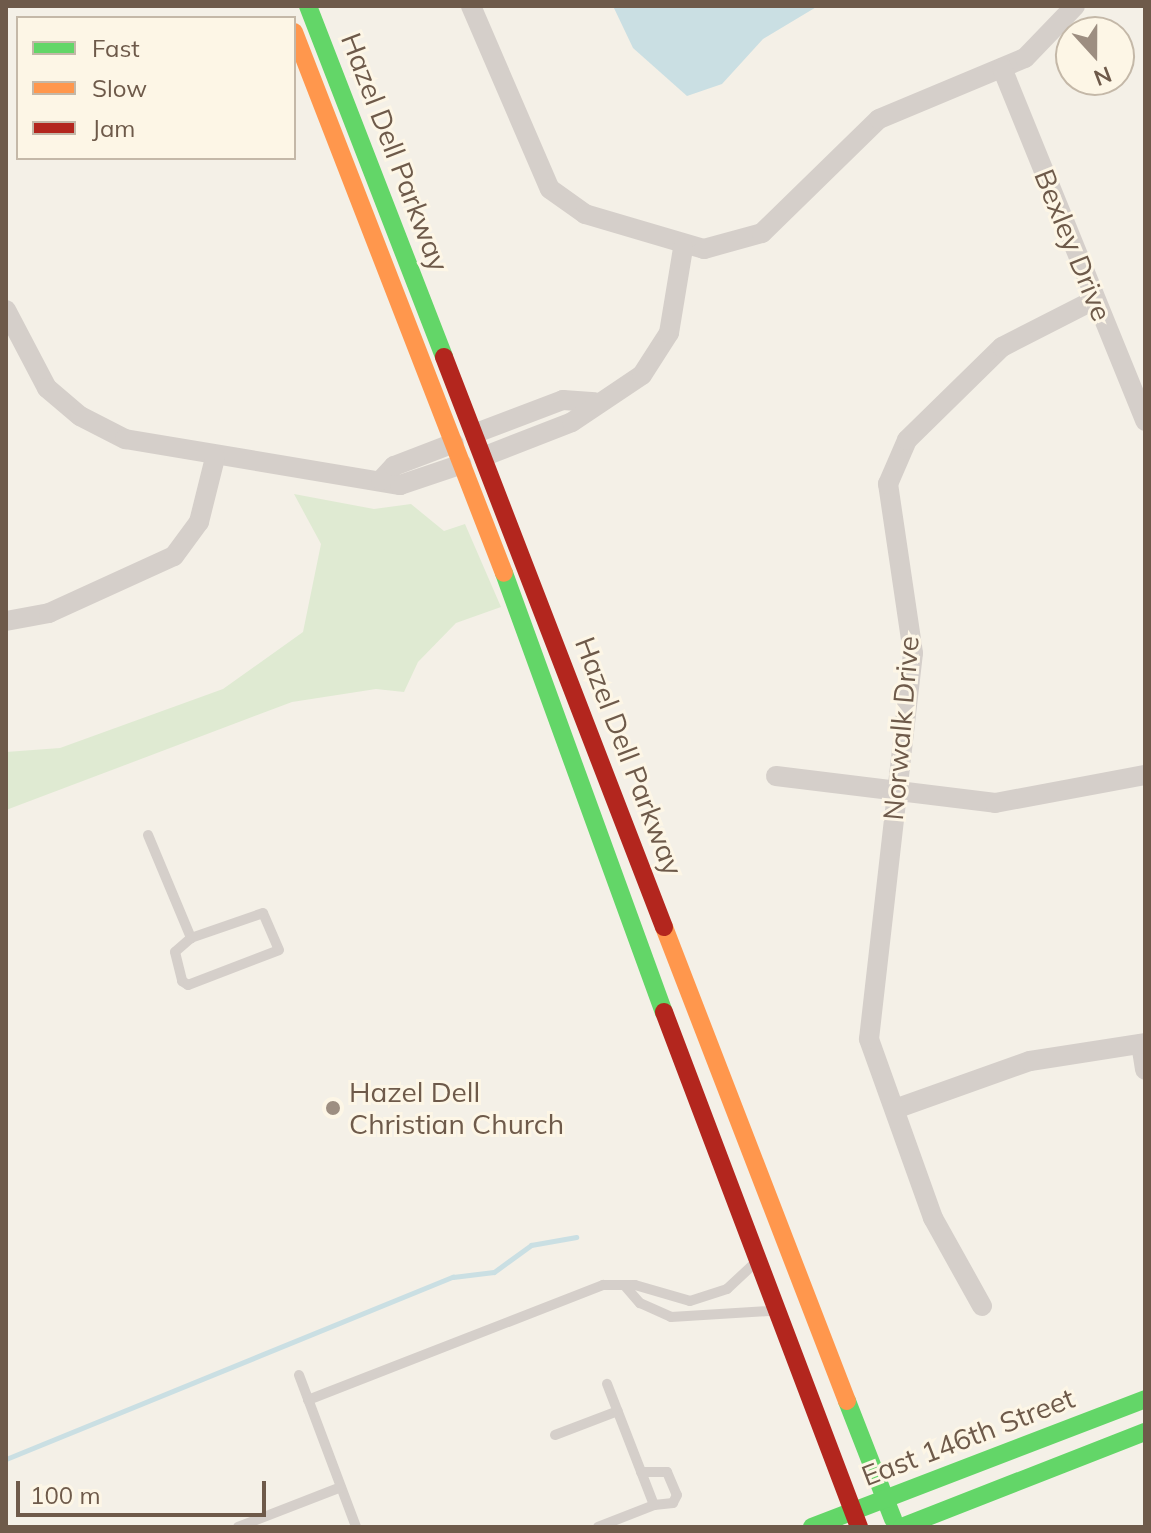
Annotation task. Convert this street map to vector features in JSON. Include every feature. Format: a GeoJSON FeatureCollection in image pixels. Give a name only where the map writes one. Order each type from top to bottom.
{"type":"FeatureCollection","features":[{"type":"Feature","properties":{"kind":"main road","name":"Hazel Dell Parkway"},"geometry":{"type":"LineString","coordinates":[[308,6],[899,1527]]}},
{"type":"Feature","properties":{"kind":"main road","name":"Hazel Dell Parkway"},"geometry":{"type":"LineString","coordinates":[[296,37],[462,464],[755,1263],[856,1519]]}},
{"type":"Feature","properties":{"kind":"main road","name":"East 146th Street"},"geometry":{"type":"LineString","coordinates":[[812,1527],[856,1519],[886,1499],[1145,1399]]}},
{"type":"Feature","properties":{"kind":"main road"},"geometry":{"type":"LineString","coordinates":[[899,1527],[1145,1432]]}},
{"type":"Feature","properties":{"kind":"street"},"geometry":{"type":"LineString","coordinates":[[471,6],[550,189],[585,214],[683,248],[762,233],[879,119],[1002,68],[1044,43],[1075,6]]}},
{"type":"Feature","properties":{"kind":"street","name":"Bexley Drive"},"geometry":{"type":"LineString","coordinates":[[1002,68],[1145,421]]}},
{"type":"Feature","properties":{"kind":"street"},"geometry":{"type":"LineString","coordinates":[[485,456],[572,422],[595,402],[630,385],[662,348],[683,248]]}},
{"type":"Feature","properties":{"kind":"street","name":"Norwalk Drive"},"geometry":{"type":"LineString","coordinates":[[982,1306],[933,1218],[868,1028],[913,653],[889,520],[895,462],[923,421],[1002,347],[1094,300]]}},
{"type":"Feature","properties":{"kind":"street"},"geometry":{"type":"LineString","coordinates":[[6,310],[39,377],[80,416],[125,439],[215,458],[400,485],[462,464]]}},
{"type":"Feature","properties":{"kind":"street"},"geometry":{"type":"LineString","coordinates":[[476,433],[563,400],[595,402]]}},
{"type":"Feature","properties":{"kind":"street"},"geometry":{"type":"LineString","coordinates":[[381,480],[394,466],[454,443]]}},
{"type":"Feature","properties":{"kind":"street"},"geometry":{"type":"LineString","coordinates":[[6,621],[49,613],[174,556],[199,522],[215,458]]}},
{"type":"Feature","properties":{"kind":"street"},"geometry":{"type":"LineString","coordinates":[[776,776],[995,803],[1145,775]]}},
{"type":"Feature","properties":{"kind":"street"},"geometry":{"type":"LineString","coordinates":[[895,1109],[1030,1061],[1143,1043],[1145,1070]]}},
{"type":"Feature","properties":{"kind":"lane"},"geometry":{"type":"LineString","coordinates":[[454,443],[476,433]]}},
{"type":"Feature","properties":{"kind":"lane"},"geometry":{"type":"LineString","coordinates":[[462,464],[485,456]]}},
{"type":"Feature","properties":{"kind":"lane"},"geometry":{"type":"LineString","coordinates":[[148,835],[191,938]]}},
{"type":"Feature","properties":{"kind":"lane"},"geometry":{"type":"LineString","coordinates":[[263,913],[279,950],[188,985],[175,952],[191,938],[263,913]]}},
{"type":"Feature","properties":{"kind":"lane"},"geometry":{"type":"LineString","coordinates":[[308,1400],[603,1285],[625,1286],[690,1301],[727,1289],[755,1263]]}},
{"type":"Feature","properties":{"kind":"lane"},"geometry":{"type":"LineString","coordinates":[[625,1286],[671,1317],[696,1319],[732,1308],[774,1311]]}},
{"type":"Feature","properties":{"kind":"lane"},"geometry":{"type":"LineString","coordinates":[[299,1375],[356,1527]]}},
{"type":"Feature","properties":{"kind":"lane"},"geometry":{"type":"LineString","coordinates":[[607,1384],[654,1505]]}},
{"type":"Feature","properties":{"kind":"lane"},"geometry":{"type":"LineString","coordinates":[[555,1435],[618,1411]]}},
{"type":"Feature","properties":{"kind":"lane"},"geometry":{"type":"LineString","coordinates":[[598,1527],[677,1495],[667,1472],[641,1472]]}},
{"type":"Feature","properties":{"kind":"lane"},"geometry":{"type":"LineString","coordinates":[[238,1527],[341,1487]]}},
{"type":"Feature","properties":{"kind":"green space"},"geometry":{"type":"Polygon","coordinates":[[[294,494],[374,509],[411,504],[444,531],[465,524],[501,607],[456,623],[418,662],[404,692],[376,689],[292,702],[6,810],[6,752],[60,748],[223,689],[303,632],[321,544],[294,494]]]}},
{"type":"Feature","properties":{"kind":"shaded area"},"geometry":{"type":"Polygon","coordinates":[[[613,6],[818,6],[763,39],[722,84],[687,96],[633,48],[613,6]]]}},
{"type":"Feature","properties":{"kind":"waterway"},"geometry":{"type":"LineString","coordinates":[[6,1459],[453,1277],[494,1272],[531,1245],[576,1237]]}},
{"type":"Feature","properties":{"kind":"traffic: fast"},"geometry":{"type":"LineString","coordinates":[[308,6],[444,357]]}},
{"type":"Feature","properties":{"kind":"traffic: fast"},"geometry":{"type":"LineString","coordinates":[[504,573],[664,1012]]}},
{"type":"Feature","properties":{"kind":"traffic: fast"},"geometry":{"type":"LineString","coordinates":[[812,1527],[1145,1399]]}},
{"type":"Feature","properties":{"kind":"traffic: fast"},"geometry":{"type":"LineString","coordinates":[[847,1401],[893,1519]]}},
{"type":"Feature","properties":{"kind":"traffic: fast"},"geometry":{"type":"LineString","coordinates":[[902,1527],[1145,1432]]}},
{"type":"Feature","properties":{"kind":"traffic: slow"},"geometry":{"type":"LineString","coordinates":[[296,37],[504,573]]}},
{"type":"Feature","properties":{"kind":"traffic: slow"},"geometry":{"type":"LineString","coordinates":[[664,927],[847,1401]]}},
{"type":"Feature","properties":{"kind":"traffic: jam"},"geometry":{"type":"LineString","coordinates":[[444,357],[664,927]]}},
{"type":"Feature","properties":{"kind":"traffic: jam"},"geometry":{"type":"LineString","coordinates":[[664,1012],[859,1527]]}},
{"type":"Feature","properties":{"kind":"place","name":"Hazel Dell Christian Church"},"geometry":{"type":"Point","coordinates":[333,1108]}}]}
